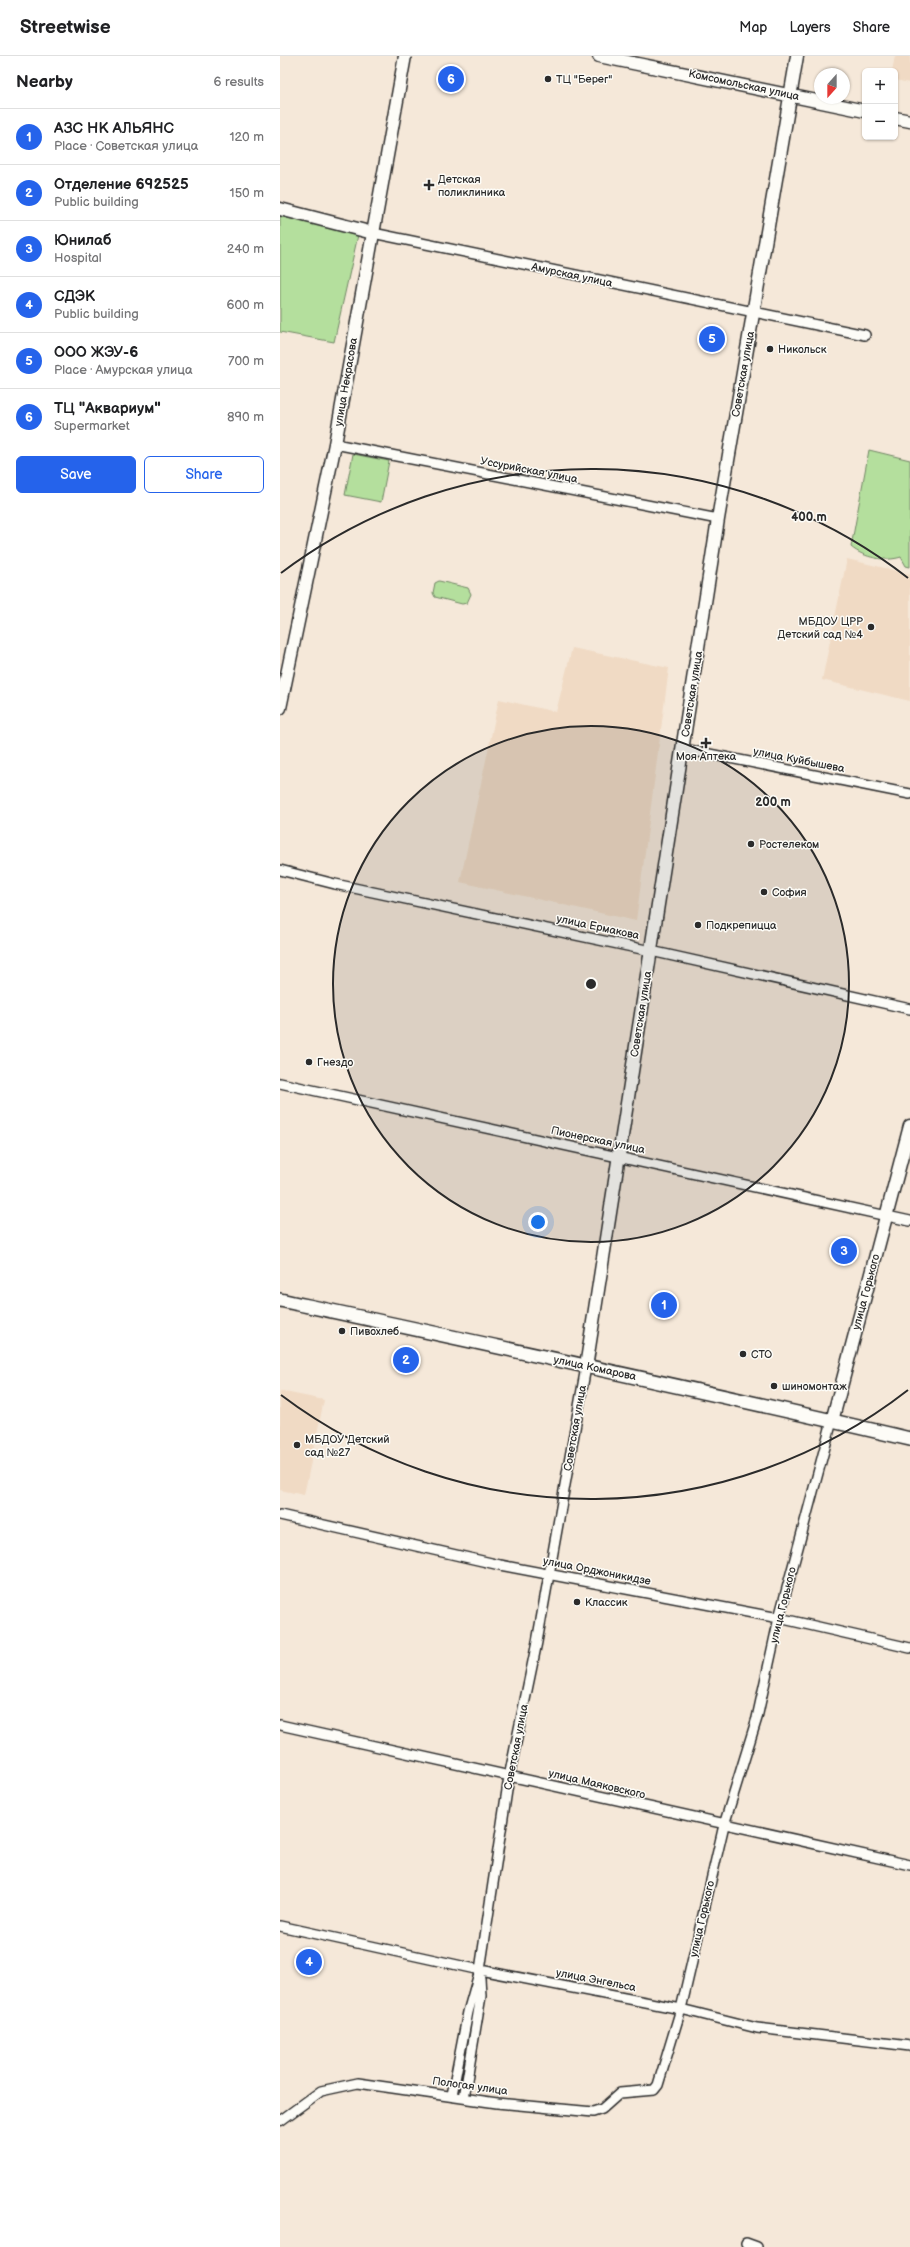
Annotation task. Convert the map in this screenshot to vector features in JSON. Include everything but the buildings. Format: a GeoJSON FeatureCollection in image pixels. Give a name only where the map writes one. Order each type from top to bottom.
{"type":"FeatureCollection","features":[{"type":"Feature","properties":{"kind":"highway","name":"улица Комарова"},"geometry":{"type":"LineString","coordinates":[[280,1300],[586,1367],[696,1389],[910,1438]]}},
{"type":"Feature","properties":{"kind":"main road","name":"улица Некрасова"},"geometry":{"type":"LineString","coordinates":[[280,708],[335,444],[405,56]]}},
{"type":"Feature","properties":{"kind":"main road","name":"Комсомольская улица"},"geometry":{"type":"LineString","coordinates":[[599,56],[862,110]]}},
{"type":"Feature","properties":{"kind":"main road","name":"Советская улица"},"geometry":{"type":"LineString","coordinates":[[586,1367],[684,749],[718,519],[797,56]]}},
{"type":"Feature","properties":{"kind":"main road"},"geometry":{"type":"LineString","coordinates":[[898,119],[910,121]]}},
{"type":"Feature","properties":{"kind":"main road","name":"Амурская улица"},"geometry":{"type":"LineString","coordinates":[[280,209],[373,233]]}},
{"type":"Feature","properties":{"kind":"main road","name":"улица Горького"},"geometry":{"type":"LineString","coordinates":[[832,1420],[910,1126]]}},
{"type":"Feature","properties":{"kind":"street","name":"Амурская улица"},"geometry":{"type":"LineString","coordinates":[[373,233],[865,335]]}},
{"type":"Feature","properties":{"kind":"street","name":"Уссурийская улица"},"geometry":{"type":"LineString","coordinates":[[335,444],[718,519]]}},
{"type":"Feature","properties":{"kind":"street","name":"улица Куйбышева"},"geometry":{"type":"LineString","coordinates":[[684,749],[910,794]]}},
{"type":"Feature","properties":{"kind":"street","name":"улица Ермакова"},"geometry":{"type":"LineString","coordinates":[[280,870],[335,884],[651,951],[910,1009]]}},
{"type":"Feature","properties":{"kind":"street","name":"Пионерская улица"},"geometry":{"type":"LineString","coordinates":[[280,1083],[910,1221]]}},
{"type":"Feature","properties":{"kind":"street","name":"Советская улица"},"geometry":{"type":"LineString","coordinates":[[452,2095],[468,2012],[480,1970],[509,1777],[537,1642],[586,1367]]}},
{"type":"Feature","properties":{"kind":"street","name":"улица Горького"},"geometry":{"type":"LineString","coordinates":[[658,2085],[681,2009],[724,1825],[757,1718],[779,1618],[832,1420]]}},
{"type":"Feature","properties":{"kind":"street","name":"улица Орджоникидзе"},"geometry":{"type":"LineString","coordinates":[[280,1515],[548,1574],[779,1618],[910,1648]]}},
{"type":"Feature","properties":{"kind":"street","name":"улица Маяковского"},"geometry":{"type":"LineString","coordinates":[[280,1725],[724,1825],[910,1865]]}},
{"type":"Feature","properties":{"kind":"street","name":"улица Энгельса"},"geometry":{"type":"LineString","coordinates":[[280,1926],[480,1970],[681,2009],[757,2028],[910,2046]]}},
{"type":"Feature","properties":{"kind":"street","name":"Советская улица"},"geometry":{"type":"LineString","coordinates":[[464,2098],[481,1996],[480,1970]]}},
{"type":"Feature","properties":{"kind":"street","name":"Пологая улица"},"geometry":{"type":"LineString","coordinates":[[280,2121],[321,2091],[350,2084],[593,2112],[602,2109],[620,2093],[648,2092],[654,2090],[658,2085]]}},
{"type":"Feature","properties":{"kind":"street"},"geometry":{"type":"LineString","coordinates":[[746,2243],[757,2247]]}},
{"type":"Feature","properties":{"kind":"shaded area"},"geometry":{"type":"Polygon","coordinates":[[[895,56],[910,56],[910,83],[898,81],[898,68],[893,68],[895,56]]]}},
{"type":"Feature","properties":{"kind":"shaded area","name":"МБДОУ ЦРР Детский сад №4"},"geometry":{"type":"Polygon","coordinates":[[[847,559],[910,574],[910,701],[822,680],[847,559]]]}},
{"type":"Feature","properties":{"kind":"shaded area"},"geometry":{"type":"Polygon","coordinates":[[[572,648],[669,668],[636,921],[460,882],[499,699],[556,712],[572,648]]]}},
{"type":"Feature","properties":{"kind":"shaded area","name":"МБДОУ Детский сад №27"},"geometry":{"type":"Polygon","coordinates":[[[280,1391],[324,1400],[304,1495],[280,1490],[280,1391]]]}},
{"type":"Feature","properties":{"kind":"green space"},"geometry":{"type":"Polygon","coordinates":[[[280,216],[358,235],[334,342],[280,332],[280,216]]]}},
{"type":"Feature","properties":{"kind":"green space"},"geometry":{"type":"Polygon","coordinates":[[[869,450],[910,460],[910,567],[906,566],[901,557],[889,559],[875,558],[862,554],[851,547],[869,450]]]}},
{"type":"Feature","properties":{"kind":"green space"},"geometry":{"type":"Polygon","coordinates":[[[353,454],[389,461],[381,502],[345,495],[353,454]]]}},
{"type":"Feature","properties":{"kind":"green space"},"geometry":{"type":"Polygon","coordinates":[[[439,581],[468,588],[471,594],[467,603],[462,604],[435,597],[433,593],[435,583],[439,581]]]}},
{"type":"Feature","properties":{"kind":"place","name":"ТЦ \"Аквариум\""},"geometry":{"type":"Point","coordinates":[451,79]}},
{"type":"Feature","properties":{"kind":"place","name":"ТЦ \"Берег\""},"geometry":{"type":"Point","coordinates":[548,79]}},
{"type":"Feature","properties":{"kind":"place","name":"Детская поликлиника"},"geometry":{"type":"Point","coordinates":[429,185]}},
{"type":"Feature","properties":{"kind":"place","name":"ООО ЖЭУ-6"},"geometry":{"type":"Point","coordinates":[712,339]}},
{"type":"Feature","properties":{"kind":"place","name":"Никольск"},"geometry":{"type":"Point","coordinates":[770,349]}},
{"type":"Feature","properties":{"kind":"place","name":"МБДОУ ЦРР Детский сад №4"},"geometry":{"type":"Point","coordinates":[871,627]}},
{"type":"Feature","properties":{"kind":"place","name":"Моя Аптека"},"geometry":{"type":"Point","coordinates":[706,743]}},
{"type":"Feature","properties":{"kind":"place","name":"Ростелеком"},"geometry":{"type":"Point","coordinates":[751,844]}},
{"type":"Feature","properties":{"kind":"place","name":"София"},"geometry":{"type":"Point","coordinates":[764,892]}},
{"type":"Feature","properties":{"kind":"place","name":"Подкрепицца"},"geometry":{"type":"Point","coordinates":[698,925]}},
{"type":"Feature","properties":{"kind":"place","name":"Гнездо"},"geometry":{"type":"Point","coordinates":[309,1062]}},
{"type":"Feature","properties":{"kind":"place","name":"Юнилаб"},"geometry":{"type":"Point","coordinates":[844,1251]}},
{"type":"Feature","properties":{"kind":"place","name":"АЗС НК АЛЬЯНС"},"geometry":{"type":"Point","coordinates":[664,1305]}},
{"type":"Feature","properties":{"kind":"place","name":"Пивохлеб"},"geometry":{"type":"Point","coordinates":[342,1331]}},
{"type":"Feature","properties":{"kind":"place","name":"СТО"},"geometry":{"type":"Point","coordinates":[743,1354]}},
{"type":"Feature","properties":{"kind":"place","name":"Отделение 692525"},"geometry":{"type":"Point","coordinates":[406,1360]}},
{"type":"Feature","properties":{"kind":"place","name":"шиномонтаж"},"geometry":{"type":"Point","coordinates":[774,1386]}},
{"type":"Feature","properties":{"kind":"place","name":"МБДОУ Детский сад №27"},"geometry":{"type":"Point","coordinates":[297,1445]}},
{"type":"Feature","properties":{"kind":"place","name":"Классик"},"geometry":{"type":"Point","coordinates":[577,1602]}},
{"type":"Feature","properties":{"kind":"place","name":"СДЭК"},"geometry":{"type":"Point","coordinates":[309,1962]}}]}
